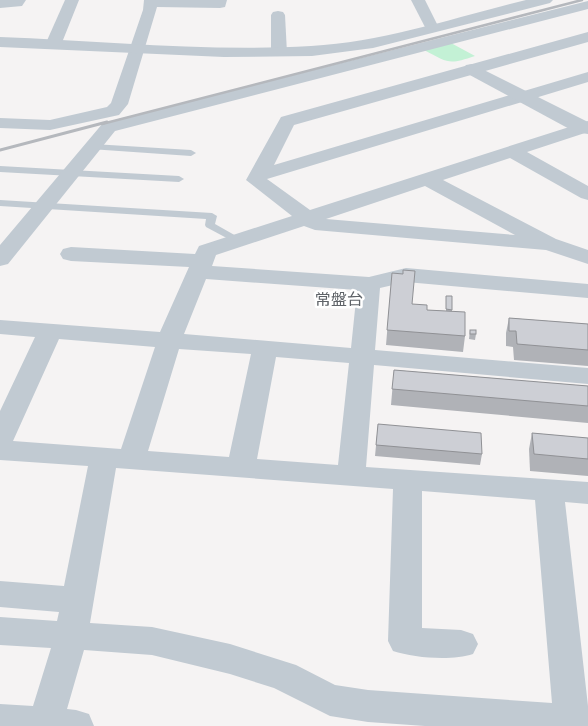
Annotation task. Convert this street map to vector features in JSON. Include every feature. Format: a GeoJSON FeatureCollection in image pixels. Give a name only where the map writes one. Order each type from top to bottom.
{"type":"FeatureCollection","features":[{"type":"Feature","properties":{"kind":"street"},"geometry":{"type":"LineString","coordinates":[[0,4],[18,3],[19,0]]}},
{"type":"Feature","properties":{"kind":"street"},"geometry":{"type":"LineString","coordinates":[[53,45],[72,0]]}},
{"type":"Feature","properties":{"kind":"street"},"geometry":{"type":"LineString","coordinates":[[0,123],[50,125],[114,111],[119,104],[151,2],[220,4],[220,0]]}},
{"type":"Feature","properties":{"kind":"street"},"geometry":{"type":"LineString","coordinates":[[418,0],[432,28]]}},
{"type":"Feature","properties":{"kind":"street"},"geometry":{"type":"LineString","coordinates":[[0,42],[279,53],[356,46],[541,0]]}},
{"type":"Feature","properties":{"kind":"street"},"geometry":{"type":"LineString","coordinates":[[0,259],[109,127],[588,6]]}},
{"type":"Feature","properties":{"kind":"street"},"geometry":{"type":"LineString","coordinates":[[278,15],[279,53]]}},
{"type":"Feature","properties":{"kind":"street"},"geometry":{"type":"LineString","coordinates":[[514,24],[581,54]]}},
{"type":"Feature","properties":{"kind":"street"},"geometry":{"type":"LineString","coordinates":[[548,244],[315,224],[256,180],[287,121],[478,62],[588,37]]}},
{"type":"Feature","properties":{"kind":"street"},"geometry":{"type":"LineString","coordinates":[[456,40],[478,62],[586,125]]}},
{"type":"Feature","properties":{"kind":"street"},"geometry":{"type":"LineString","coordinates":[[415,51],[436,62],[478,62]]}},
{"type":"Feature","properties":{"kind":"street"},"geometry":{"type":"LineString","coordinates":[[259,175],[588,77]]}},
{"type":"Feature","properties":{"kind":"street"},"geometry":{"type":"LineString","coordinates":[[0,720],[60,725],[71,636],[78,600],[117,459],[207,251],[586,125]]}},
{"type":"Feature","properties":{"kind":"street"},"geometry":{"type":"LineString","coordinates":[[512,151],[588,194]]}},
{"type":"Feature","properties":{"kind":"street"},"geometry":{"type":"LineString","coordinates":[[427,179],[548,244],[588,258]]}},
{"type":"Feature","properties":{"kind":"street"},"geometry":{"type":"LineString","coordinates":[[71,254],[369,284],[406,275],[588,291]]}},
{"type":"Feature","properties":{"kind":"street"},"geometry":{"type":"LineString","coordinates":[[351,476],[369,284]]}},
{"type":"Feature","properties":{"kind":"street"},"geometry":{"type":"LineString","coordinates":[[0,327],[588,376]]}},
{"type":"Feature","properties":{"kind":"street"},"geometry":{"type":"LineString","coordinates":[[50,331],[1,452],[588,493]]}},
{"type":"Feature","properties":{"kind":"street"},"geometry":{"type":"LineString","coordinates":[[241,469],[265,348]]}},
{"type":"Feature","properties":{"kind":"street"},"geometry":{"type":"LineString","coordinates":[[408,480],[405,641],[461,644]]}},
{"type":"Feature","properties":{"kind":"street"},"geometry":{"type":"LineString","coordinates":[[0,631],[152,641],[230,659],[284,676],[330,700],[368,706],[571,723],[549,490]]}},
{"type":"Feature","properties":{"kind":"street"},"geometry":{"type":"LineString","coordinates":[[0,594],[78,600]]}},
{"type":"Feature","properties":{"kind":"lane"},"geometry":{"type":"LineString","coordinates":[[92,147],[191,153]]}},
{"type":"Feature","properties":{"kind":"lane"},"geometry":{"type":"LineString","coordinates":[[0,169],[179,179]]}},
{"type":"Feature","properties":{"kind":"lane"},"geometry":{"type":"LineString","coordinates":[[0,203],[212,216],[210,225],[240,241]]}},
{"type":"Feature","properties":{"kind":"green space"},"geometry":{"type":"Polygon","coordinates":[[[451,43],[475,56],[459,61],[449,61],[424,50],[451,43]]]}},
{"type":"Feature","properties":{"kind":"building"},"geometry":{"type":"Polygon","coordinates":[[[403,270],[415,271],[412,304],[427,305],[427,310],[465,312],[465,336],[387,330],[392,273],[403,274],[403,270]]]}},
{"type":"Feature","properties":{"kind":"building"},"geometry":{"type":"Polygon","coordinates":[[[446,296],[452,296],[452,310],[446,309],[446,296]]]}},
{"type":"Feature","properties":{"kind":"building"},"geometry":{"type":"Polygon","coordinates":[[[509,318],[588,324],[588,350],[517,344],[516,331],[509,331],[509,318]]]}},
{"type":"Feature","properties":{"kind":"building"},"geometry":{"type":"Polygon","coordinates":[[[470,330],[476,330],[476,334],[470,334],[470,330]]]}},
{"type":"Feature","properties":{"kind":"building"},"geometry":{"type":"Polygon","coordinates":[[[394,370],[588,386],[588,406],[392,389],[394,370]]]}},
{"type":"Feature","properties":{"kind":"building"},"geometry":{"type":"Polygon","coordinates":[[[378,424],[481,433],[482,454],[376,445],[378,424]]]}},
{"type":"Feature","properties":{"kind":"building"},"geometry":{"type":"Polygon","coordinates":[[[532,433],[588,438],[588,459],[534,454],[532,433]]]}},
{"type":"Feature","properties":{"kind":"railway"},"geometry":{"type":"LineString","coordinates":[[102,124],[582,0]]}},
{"type":"Feature","properties":{"kind":"railway"},"geometry":{"type":"LineString","coordinates":[[0,150],[107,122]]}},
{"type":"Feature","properties":{"kind":"district","name":"常盤台"},"geometry":{"type":"Point","coordinates":[339,299]}}]}
